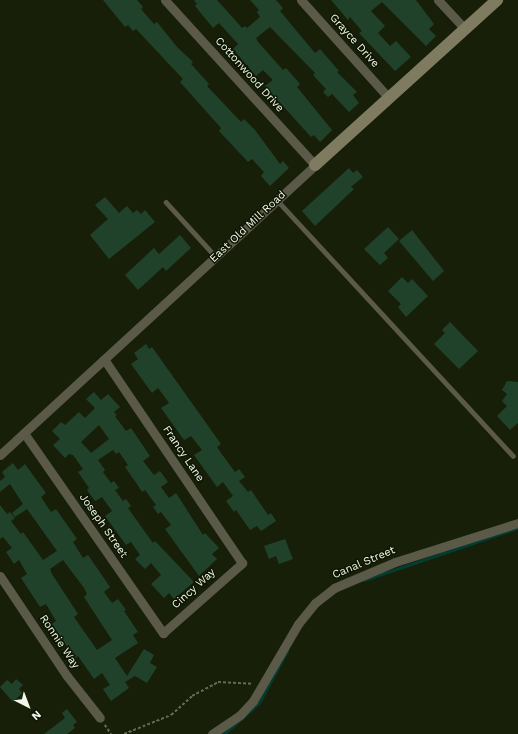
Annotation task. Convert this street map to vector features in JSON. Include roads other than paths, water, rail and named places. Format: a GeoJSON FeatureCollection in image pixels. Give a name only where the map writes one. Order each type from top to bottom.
{"type":"FeatureCollection","features":[{"type":"Feature","properties":{"kind":"street","name":"Cottonwood Drive"},"geometry":{"type":"LineString","coordinates":[[165,0],[315,165]]}},
{"type":"Feature","properties":{"kind":"street","name":"Grayce Drive"},"geometry":{"type":"LineString","coordinates":[[301,0],[389,98]]}},
{"type":"Feature","properties":{"kind":"street"},"geometry":{"type":"LineString","coordinates":[[438,0],[465,29]]}},
{"type":"Feature","properties":{"kind":"street","name":"East Old Mill Road"},"geometry":{"type":"LineString","coordinates":[[0,455],[497,0]]}},
{"type":"Feature","properties":{"kind":"street","name":"Francy Lane"},"geometry":{"type":"LineString","coordinates":[[104,359],[242,563]]}},
{"type":"Feature","properties":{"kind":"street","name":"Joseph Street"},"geometry":{"type":"LineString","coordinates":[[24,433],[162,633]]}},
{"type":"Feature","properties":{"kind":"street","name":"Canal Street"},"geometry":{"type":"LineString","coordinates":[[212,734],[240,715],[253,701],[298,624],[315,603],[334,588],[396,562],[518,523]]}},
{"type":"Feature","properties":{"kind":"street","name":"Cincy Way"},"geometry":{"type":"LineString","coordinates":[[162,633],[242,563]]}},
{"type":"Feature","properties":{"kind":"street","name":"Ronnie Way"},"geometry":{"type":"LineString","coordinates":[[0,576],[67,676],[100,718]]}},
{"type":"Feature","properties":{"kind":"lane"},"geometry":{"type":"LineString","coordinates":[[277,200],[513,456]]}},
{"type":"Feature","properties":{"kind":"lane"},"geometry":{"type":"LineString","coordinates":[[166,202],[216,257]]}},
{"type":"Feature","properties":{"kind":"waterway"},"geometry":{"type":"LineString","coordinates":[[364,580],[518,528]]}},
{"type":"Feature","properties":{"kind":"waterway"},"geometry":{"type":"LineString","coordinates":[[224,734],[259,703],[287,651]]}}]}
